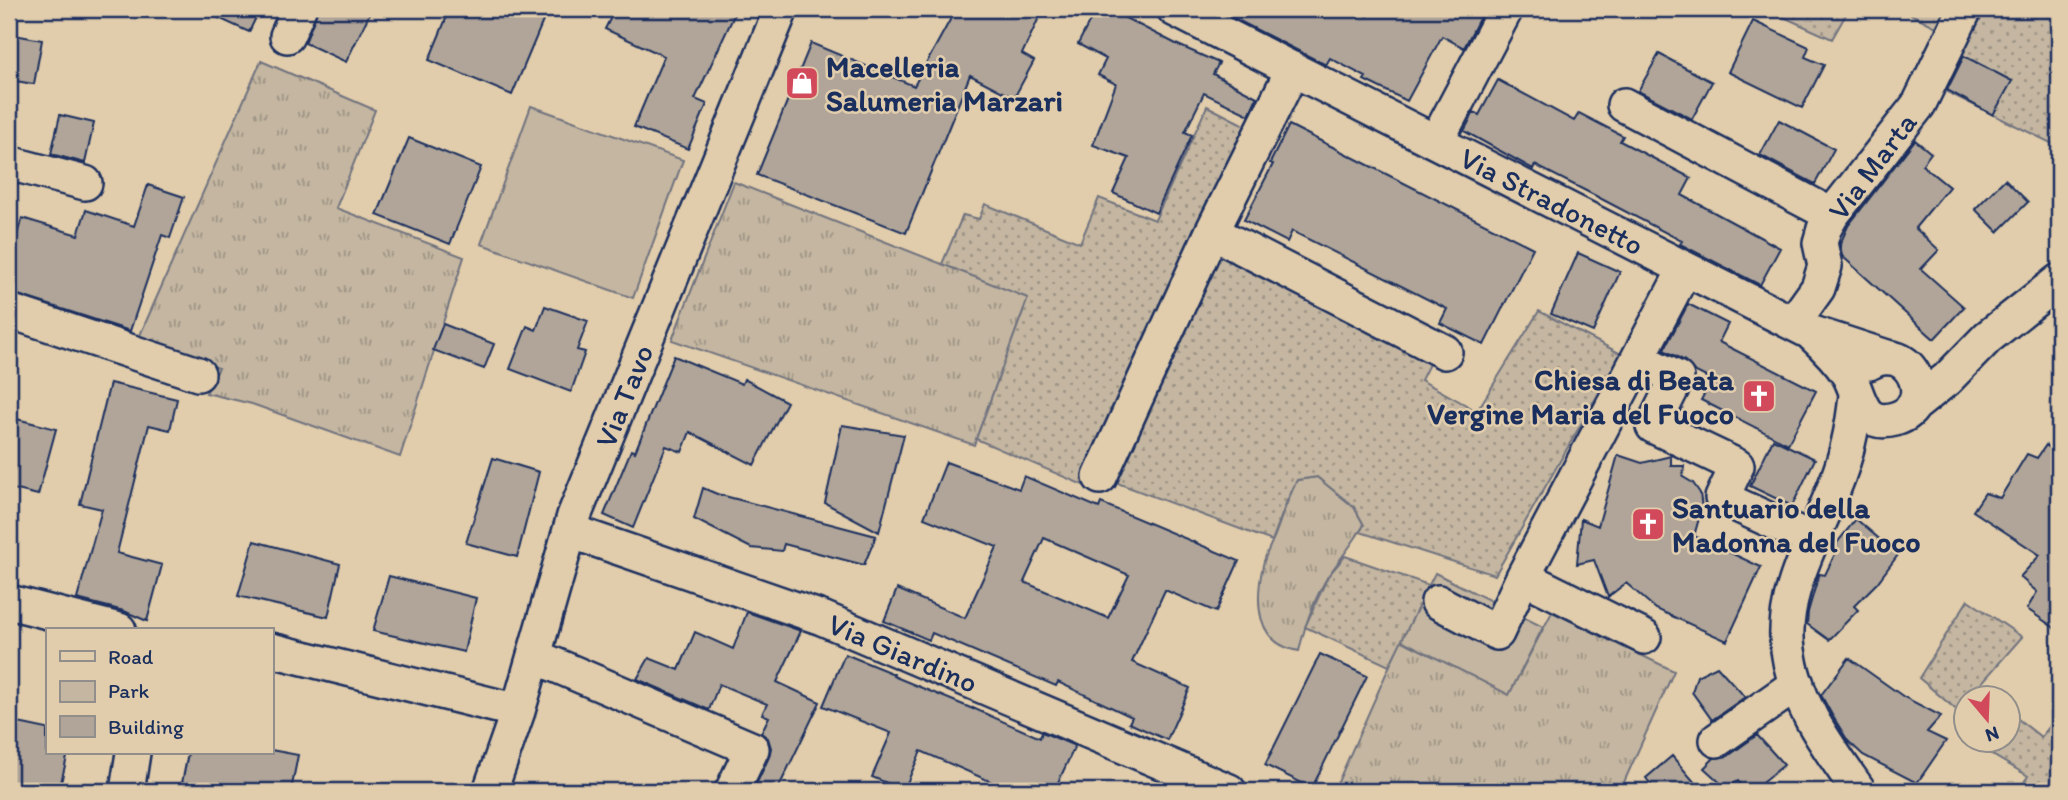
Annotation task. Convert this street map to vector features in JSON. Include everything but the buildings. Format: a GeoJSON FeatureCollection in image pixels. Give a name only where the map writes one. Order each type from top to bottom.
{"type":"FeatureCollection","features":[{"type":"Feature","properties":{"kind":"street","name":"Via Tavo"},"geometry":{"type":"LineString","coordinates":[[490,791],[518,711],[579,505],[781,9]]}},
{"type":"Feature","properties":{"kind":"street"},"geometry":{"type":"LineString","coordinates":[[1436,142],[1506,9]]}},
{"type":"Feature","properties":{"kind":"street","name":"Via Marta"},"geometry":{"type":"LineString","coordinates":[[1802,328],[1825,266],[1821,243],[1824,229],[1832,215],[1919,104],[1965,9]]}},
{"type":"Feature","properties":{"kind":"street","name":"Via Stradonetto"},"geometry":{"type":"LineString","coordinates":[[1184,11],[1802,328],[1896,360],[1946,354],[1988,337]]}},
{"type":"Feature","properties":{"kind":"street"},"geometry":{"type":"LineString","coordinates":[[1100,477],[1212,232],[1293,69]]}},
{"type":"Feature","properties":{"kind":"street"},"geometry":{"type":"LineString","coordinates":[[1624,105],[1832,215]]}},
{"type":"Feature","properties":{"kind":"street"},"geometry":{"type":"LineString","coordinates":[[9,163],[85,183]]}},
{"type":"Feature","properties":{"kind":"street"},"geometry":{"type":"LineString","coordinates":[[1212,232],[1446,352]]}},
{"type":"Feature","properties":{"kind":"street"},"geometry":{"type":"LineString","coordinates":[[1438,602],[1497,633],[1523,577],[1685,269]]}},
{"type":"Feature","properties":{"kind":"street","name":"Via Stradonetto"},"geometry":{"type":"LineString","coordinates":[[1836,484],[1904,412],[1940,386],[1988,337],[2059,281]]}},
{"type":"Feature","properties":{"kind":"street"},"geometry":{"type":"LineString","coordinates":[[9,311],[198,374]]}},
{"type":"Feature","properties":{"kind":"street","name":"Via Stradonetto"},"geometry":{"type":"LineString","coordinates":[[1802,328],[1835,357],[1856,391]]}},
{"type":"Feature","properties":{"kind":"street"},"geometry":{"type":"LineString","coordinates":[[1856,391],[1858,404],[1871,416],[1879,419],[1904,412],[1917,394],[1917,382],[1911,370],[1896,360],[1882,358],[1861,370],[1856,391],[1849,441],[1836,484],[1795,585],[1788,617],[1788,652],[1812,722],[1859,791]]}},
{"type":"Feature","properties":{"kind":"street"},"geometry":{"type":"LineString","coordinates":[[1638,359],[1677,378],[1653,426],[1737,466],[1722,498],[1813,540]]}},
{"type":"Feature","properties":{"kind":"street","name":"Via Giardino"},"geometry":{"type":"LineString","coordinates":[[570,531],[822,618],[1229,791]]}},
{"type":"Feature","properties":{"kind":"street"},"geometry":{"type":"LineString","coordinates":[[1523,577],[1644,637]]}},
{"type":"Feature","properties":{"kind":"street"},"geometry":{"type":"LineString","coordinates":[[9,602],[111,628]]}},
{"type":"Feature","properties":{"kind":"street"},"geometry":{"type":"LineString","coordinates":[[273,650],[518,711]]}},
{"type":"Feature","properties":{"kind":"street"},"geometry":{"type":"LineString","coordinates":[[534,656],[752,749],[732,791]]}},
{"type":"Feature","properties":{"kind":"street"},"geometry":{"type":"LineString","coordinates":[[1717,740],[1797,684]]}},
{"type":"Feature","properties":{"kind":"street"},"geometry":{"type":"LineString","coordinates":[[127,791],[133,754]]}},
{"type":"Feature","properties":{"kind":"green space"},"geometry":{"type":"Polygon","coordinates":[[[1766,9],[1849,9],[1832,39],[1766,9]]]}},
{"type":"Feature","properties":{"kind":"green space"},"geometry":{"type":"Polygon","coordinates":[[[1901,9],[1945,9],[1936,27],[1901,9]]]}},
{"type":"Feature","properties":{"kind":"green space"},"geometry":{"type":"Polygon","coordinates":[[[1986,9],[2059,9],[2059,147],[1941,89],[1986,9]]]}},
{"type":"Feature","properties":{"kind":"green space"},"geometry":{"type":"Polygon","coordinates":[[[261,61],[375,110],[336,208],[464,257],[400,457],[252,404],[206,393],[219,368],[137,342],[261,61]]]}},
{"type":"Feature","properties":{"kind":"green space"},"geometry":{"type":"Polygon","coordinates":[[[531,106],[683,160],[633,298],[481,244],[531,106]]]}},
{"type":"Feature","properties":{"kind":"green space"},"geometry":{"type":"Polygon","coordinates":[[[1207,106],[1250,128],[1083,485],[976,439],[1028,298],[942,264],[963,215],[979,219],[985,204],[1080,243],[1099,198],[1155,220],[1207,106]]]}},
{"type":"Feature","properties":{"kind":"green space"},"geometry":{"type":"Polygon","coordinates":[[[734,182],[1028,298],[974,445],[672,340],[734,182]]]}},
{"type":"Feature","properties":{"kind":"green space"},"geometry":{"type":"Polygon","coordinates":[[[1216,248],[1431,360],[1421,380],[1477,411],[1539,311],[1621,354],[1495,575],[1360,532],[1364,525],[1354,507],[1317,477],[1297,480],[1272,541],[1112,481],[1216,248]]]}},
{"type":"Feature","properties":{"kind":"green space"},"geometry":{"type":"Polygon","coordinates":[[[1317,477],[1354,507],[1364,525],[1319,593],[1299,651],[1284,647],[1266,630],[1259,606],[1260,579],[1265,558],[1297,480],[1317,477]]]}},
{"type":"Feature","properties":{"kind":"green space"},"geometry":{"type":"Polygon","coordinates":[[[1345,556],[1429,585],[1389,666],[1305,627],[1328,576],[1345,556]]]}},
{"type":"Feature","properties":{"kind":"green space"},"geometry":{"type":"Polygon","coordinates":[[[1435,573],[1543,627],[1509,695],[1401,640],[1435,573]]]}},
{"type":"Feature","properties":{"kind":"green space"},"geometry":{"type":"Polygon","coordinates":[[[1968,600],[2022,637],[1981,684],[1952,684],[1952,706],[1919,678],[1968,600]]]}},
{"type":"Feature","properties":{"kind":"green space"},"geometry":{"type":"Polygon","coordinates":[[[1552,612],[1674,671],[1620,791],[1334,791],[1401,640],[1509,694],[1552,612]]]}},
{"type":"Feature","properties":{"kind":"green space"},"geometry":{"type":"Polygon","coordinates":[[[2059,715],[2059,779],[2052,791],[2018,791],[2028,776],[1991,754],[2022,754],[2022,722],[2041,737],[2059,715]]]}},
{"type":"Feature","properties":{"kind":"place","name":"Macelleria Salumeria Marzari"},"geometry":{"type":"Point","coordinates":[802,83]}},
{"type":"Feature","properties":{"kind":"place","name":"Chiesa di Beata Vergine Maria del Fuoco"},"geometry":{"type":"Point","coordinates":[1759,396]}},
{"type":"Feature","properties":{"kind":"place","name":"Santuario della Madonna del Fuoco"},"geometry":{"type":"Point","coordinates":[1648,524]}}]}
